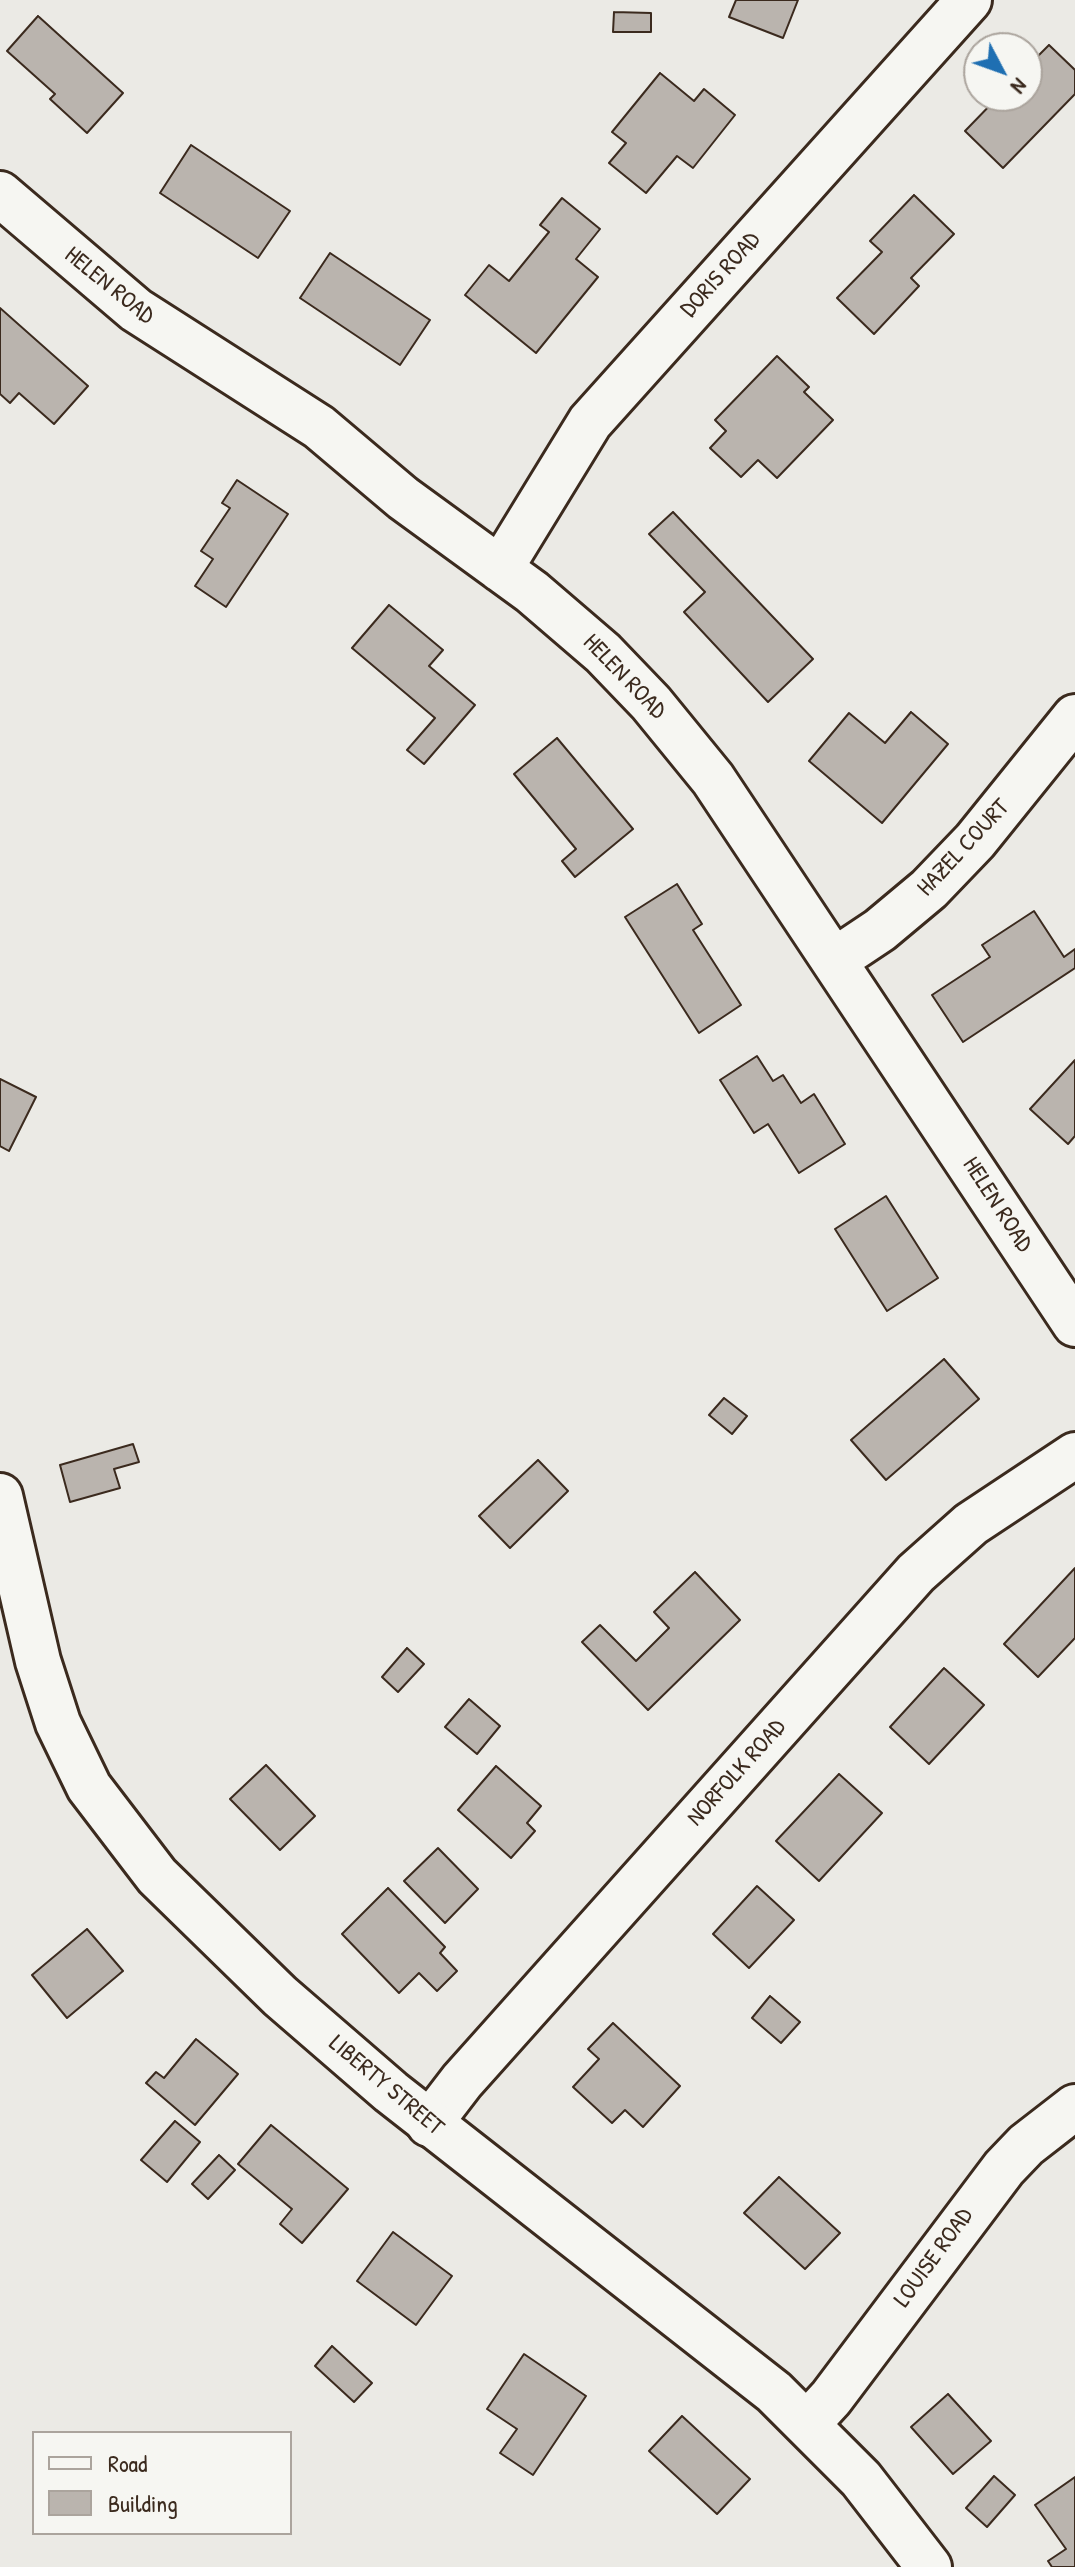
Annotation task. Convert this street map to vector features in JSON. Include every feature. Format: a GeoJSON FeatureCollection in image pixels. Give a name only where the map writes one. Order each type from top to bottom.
{"type":"FeatureCollection","features":[{"type":"Feature","properties":{"kind":"street","name":"DORIS ROAD"},"geometry":{"type":"LineString","coordinates":[[500,569],[590,422],[969,0]]}},
{"type":"Feature","properties":{"kind":"street","name":"HELEN ROAD"},"geometry":{"type":"LineString","coordinates":[[0,194],[136,310],[319,427],[403,498],[579,631],[673,728],[713,779],[1075,1324]]}},
{"type":"Feature","properties":{"kind":"street","name":"HAZEL COURT"},"geometry":{"type":"LineString","coordinates":[[835,960],[880,930],[929,889],[975,841],[1075,717]]}},
{"type":"Feature","properties":{"kind":"street","name":"NORFOLK ROAD"},"geometry":{"type":"LineString","coordinates":[[429,2124],[473,2069],[916,1573],[971,1524],[1075,1455]]}},
{"type":"Feature","properties":{"kind":"street","name":"LIBERTY STREET"},"geometry":{"type":"LineString","coordinates":[[0,1496],[48,1693],[72,1756],[89,1787],[140,1857],[201,1923],[280,1996],[429,2124],[774,2392],[861,2479],[929,2567]]}},
{"type":"Feature","properties":{"kind":"street","name":"LOUISE ROAD"},"geometry":{"type":"LineString","coordinates":[[808,2423],[831,2398],[1004,2168],[1035,2138],[1075,2107]]}},
{"type":"Feature","properties":{"kind":"building"},"geometry":{"type":"Polygon","coordinates":[[[736,0],[798,0],[783,38],[729,17],[736,0]]]}},
{"type":"Feature","properties":{"kind":"building"},"geometry":{"type":"Polygon","coordinates":[[[614,12],[651,13],[651,32],[613,32],[614,12]]]}},
{"type":"Feature","properties":{"kind":"building"},"geometry":{"type":"Polygon","coordinates":[[[38,16],[123,93],[87,133],[50,99],[55,94],[7,51],[38,16]]]}},
{"type":"Feature","properties":{"kind":"building"},"geometry":{"type":"Polygon","coordinates":[[[1049,45],[1075,70],[1075,94],[1003,168],[965,131],[983,112],[1043,112],[1043,51],[1049,45]]]}},
{"type":"Feature","properties":{"kind":"building"},"geometry":{"type":"Polygon","coordinates":[[[660,73],[694,101],[704,89],[735,115],[693,168],[677,156],[646,193],[609,163],[626,143],[612,132],[660,73]]]}},
{"type":"Feature","properties":{"kind":"building"},"geometry":{"type":"Polygon","coordinates":[[[191,145],[290,211],[258,258],[160,193],[191,145]]]}},
{"type":"Feature","properties":{"kind":"building"},"geometry":{"type":"Polygon","coordinates":[[[914,195],[954,234],[911,278],[919,286],[874,334],[837,298],[882,252],[870,241],[914,195]]]}},
{"type":"Feature","properties":{"kind":"building"},"geometry":{"type":"Polygon","coordinates":[[[562,198],[600,229],[576,259],[598,277],[536,353],[465,295],[489,265],[509,281],[549,232],[540,225],[562,198]]]}},
{"type":"Feature","properties":{"kind":"building"},"geometry":{"type":"Polygon","coordinates":[[[330,253],[430,320],[400,365],[300,298],[330,253]]]}},
{"type":"Feature","properties":{"kind":"building"},"geometry":{"type":"Polygon","coordinates":[[[0,308],[88,386],[54,424],[19,393],[10,403],[0,394],[0,308]]]}},
{"type":"Feature","properties":{"kind":"building"},"geometry":{"type":"Polygon","coordinates":[[[777,356],[809,387],[804,392],[833,420],[777,478],[758,460],[741,477],[710,448],[726,431],[715,420],[777,356]]]}},
{"type":"Feature","properties":{"kind":"building"},"geometry":{"type":"Polygon","coordinates":[[[237,480],[288,514],[226,607],[195,586],[213,559],[201,551],[230,508],[222,503],[237,480]]]}},
{"type":"Feature","properties":{"kind":"building"},"geometry":{"type":"Polygon","coordinates":[[[673,512],[813,659],[768,702],[684,612],[705,592],[649,534],[673,512]]]}},
{"type":"Feature","properties":{"kind":"building"},"geometry":{"type":"Polygon","coordinates":[[[389,605],[443,650],[429,666],[475,705],[424,764],[407,750],[435,718],[352,648],[389,605]]]}},
{"type":"Feature","properties":{"kind":"building"},"geometry":{"type":"Polygon","coordinates":[[[911,712],[948,744],[882,823],[809,761],[849,713],[885,743],[911,712]]]}},
{"type":"Feature","properties":{"kind":"building"},"geometry":{"type":"Polygon","coordinates":[[[557,738],[633,829],[575,877],[562,861],[576,849],[514,774],[557,738]]]}},
{"type":"Feature","properties":{"kind":"building"},"geometry":{"type":"Polygon","coordinates":[[[677,884],[702,924],[693,930],[741,1005],[699,1033],[625,917],[677,884]]]}},
{"type":"Feature","properties":{"kind":"building"},"geometry":{"type":"Polygon","coordinates":[[[1034,911],[1064,957],[1075,949],[1075,968],[963,1042],[932,995],[990,957],[982,945],[1034,911]]]}},
{"type":"Feature","properties":{"kind":"building"},"geometry":{"type":"Polygon","coordinates":[[[757,1056],[773,1081],[783,1075],[801,1103],[814,1094],[845,1144],[799,1173],[768,1124],[754,1133],[720,1080],[757,1056]]]}},
{"type":"Feature","properties":{"kind":"building"},"geometry":{"type":"Polygon","coordinates":[[[1075,1060],[1075,1136],[1068,1144],[1030,1109],[1075,1060]]]}},
{"type":"Feature","properties":{"kind":"building"},"geometry":{"type":"Polygon","coordinates":[[[0,1079],[36,1097],[9,1151],[0,1146],[0,1079]]]}},
{"type":"Feature","properties":{"kind":"building"},"geometry":{"type":"Polygon","coordinates":[[[886,1196],[938,1278],[887,1311],[835,1229],[886,1196]]]}},
{"type":"Feature","properties":{"kind":"building"},"geometry":{"type":"Polygon","coordinates":[[[944,1359],[979,1399],[886,1480],[851,1440],[944,1359]]]}},
{"type":"Feature","properties":{"kind":"building"},"geometry":{"type":"Polygon","coordinates":[[[724,1398],[747,1416],[732,1434],[709,1415],[724,1398]]]}},
{"type":"Feature","properties":{"kind":"building"},"geometry":{"type":"Polygon","coordinates":[[[133,1444],[139,1462],[114,1469],[120,1488],[70,1502],[60,1465],[133,1444]]]}},
{"type":"Feature","properties":{"kind":"building"},"geometry":{"type":"Polygon","coordinates":[[[538,1460],[568,1491],[510,1548],[479,1516],[538,1460]]]}},
{"type":"Feature","properties":{"kind":"building"},"geometry":{"type":"Polygon","coordinates":[[[1075,1568],[1075,1638],[1038,1677],[1004,1644],[1075,1568]]]}},
{"type":"Feature","properties":{"kind":"building"},"geometry":{"type":"Polygon","coordinates":[[[695,1572],[740,1620],[648,1710],[582,1642],[600,1625],[636,1661],[669,1628],[654,1612],[695,1572]]]}},
{"type":"Feature","properties":{"kind":"building"},"geometry":{"type":"Polygon","coordinates":[[[407,1648],[424,1664],[398,1692],[382,1677],[407,1648]]]}},
{"type":"Feature","properties":{"kind":"building"},"geometry":{"type":"Polygon","coordinates":[[[944,1668],[984,1705],[929,1764],[890,1727],[944,1668]]]}},
{"type":"Feature","properties":{"kind":"building"},"geometry":{"type":"Polygon","coordinates":[[[469,1699],[500,1726],[477,1754],[445,1727],[469,1699]]]}},
{"type":"Feature","properties":{"kind":"building"},"geometry":{"type":"Polygon","coordinates":[[[266,1765],[315,1816],[280,1850],[230,1799],[266,1765]]]}},
{"type":"Feature","properties":{"kind":"building"},"geometry":{"type":"Polygon","coordinates":[[[496,1766],[541,1806],[527,1823],[535,1831],[511,1858],[458,1810],[496,1766]]]}},
{"type":"Feature","properties":{"kind":"building"},"geometry":{"type":"Polygon","coordinates":[[[839,1774],[882,1813],[819,1881],[776,1841],[839,1774]]]}},
{"type":"Feature","properties":{"kind":"building"},"geometry":{"type":"Polygon","coordinates":[[[438,1848],[478,1889],[445,1923],[404,1881],[438,1848]]]}},
{"type":"Feature","properties":{"kind":"building"},"geometry":{"type":"Polygon","coordinates":[[[757,1886],[794,1920],[749,1968],[713,1934],[757,1886]]]}},
{"type":"Feature","properties":{"kind":"building"},"geometry":{"type":"Polygon","coordinates":[[[388,1888],[445,1947],[440,1953],[457,1971],[437,1991],[419,1973],[399,1993],[342,1934],[388,1888]]]}},
{"type":"Feature","properties":{"kind":"building"},"geometry":{"type":"Polygon","coordinates":[[[87,1929],[123,1971],[67,2018],[32,1975],[87,1929]]]}},
{"type":"Feature","properties":{"kind":"building"},"geometry":{"type":"Polygon","coordinates":[[[770,1996],[800,2022],[781,2043],[752,2018],[770,1996]]]}},
{"type":"Feature","properties":{"kind":"building"},"geometry":{"type":"Polygon","coordinates":[[[613,2023],[680,2086],[643,2127],[625,2110],[612,2123],[573,2087],[599,2059],[588,2049],[613,2023]]]}},
{"type":"Feature","properties":{"kind":"building"},"geometry":{"type":"Polygon","coordinates":[[[196,2039],[238,2074],[195,2125],[146,2083],[156,2072],[164,2078],[196,2039]]]}},
{"type":"Feature","properties":{"kind":"building"},"geometry":{"type":"Polygon","coordinates":[[[175,2121],[200,2142],[167,2182],[141,2160],[175,2121]]]}},
{"type":"Feature","properties":{"kind":"building"},"geometry":{"type":"Polygon","coordinates":[[[271,2125],[348,2189],[302,2243],[280,2224],[292,2209],[238,2164],[271,2125]]]}},
{"type":"Feature","properties":{"kind":"building"},"geometry":{"type":"Polygon","coordinates":[[[219,2155],[235,2170],[208,2199],[192,2184],[219,2155]]]}},
{"type":"Feature","properties":{"kind":"building"},"geometry":{"type":"Polygon","coordinates":[[[779,2177],[840,2233],[805,2269],[744,2213],[779,2177]]]}},
{"type":"Feature","properties":{"kind":"building"},"geometry":{"type":"Polygon","coordinates":[[[393,2232],[452,2276],[416,2325],[357,2281],[393,2232]]]}},
{"type":"Feature","properties":{"kind":"building"},"geometry":{"type":"Polygon","coordinates":[[[332,2346],[372,2383],[354,2402],[315,2366],[332,2346]]]}},
{"type":"Feature","properties":{"kind":"building"},"geometry":{"type":"Polygon","coordinates":[[[524,2354],[586,2396],[533,2475],[500,2453],[517,2429],[487,2409],[524,2354]]]}},
{"type":"Feature","properties":{"kind":"building"},"geometry":{"type":"Polygon","coordinates":[[[948,2394],[991,2441],[953,2474],[911,2427],[948,2394]]]}},
{"type":"Feature","properties":{"kind":"building"},"geometry":{"type":"Polygon","coordinates":[[[682,2416],[750,2479],[717,2514],[649,2451],[682,2416]]]}},
{"type":"Feature","properties":{"kind":"building"},"geometry":{"type":"Polygon","coordinates":[[[994,2476],[1015,2495],[987,2527],[966,2508],[994,2476]]]}},
{"type":"Feature","properties":{"kind":"building"},"geometry":{"type":"Polygon","coordinates":[[[1075,2477],[1075,2567],[1052,2567],[1048,2561],[1066,2549],[1035,2505],[1075,2477]]]}}]}
